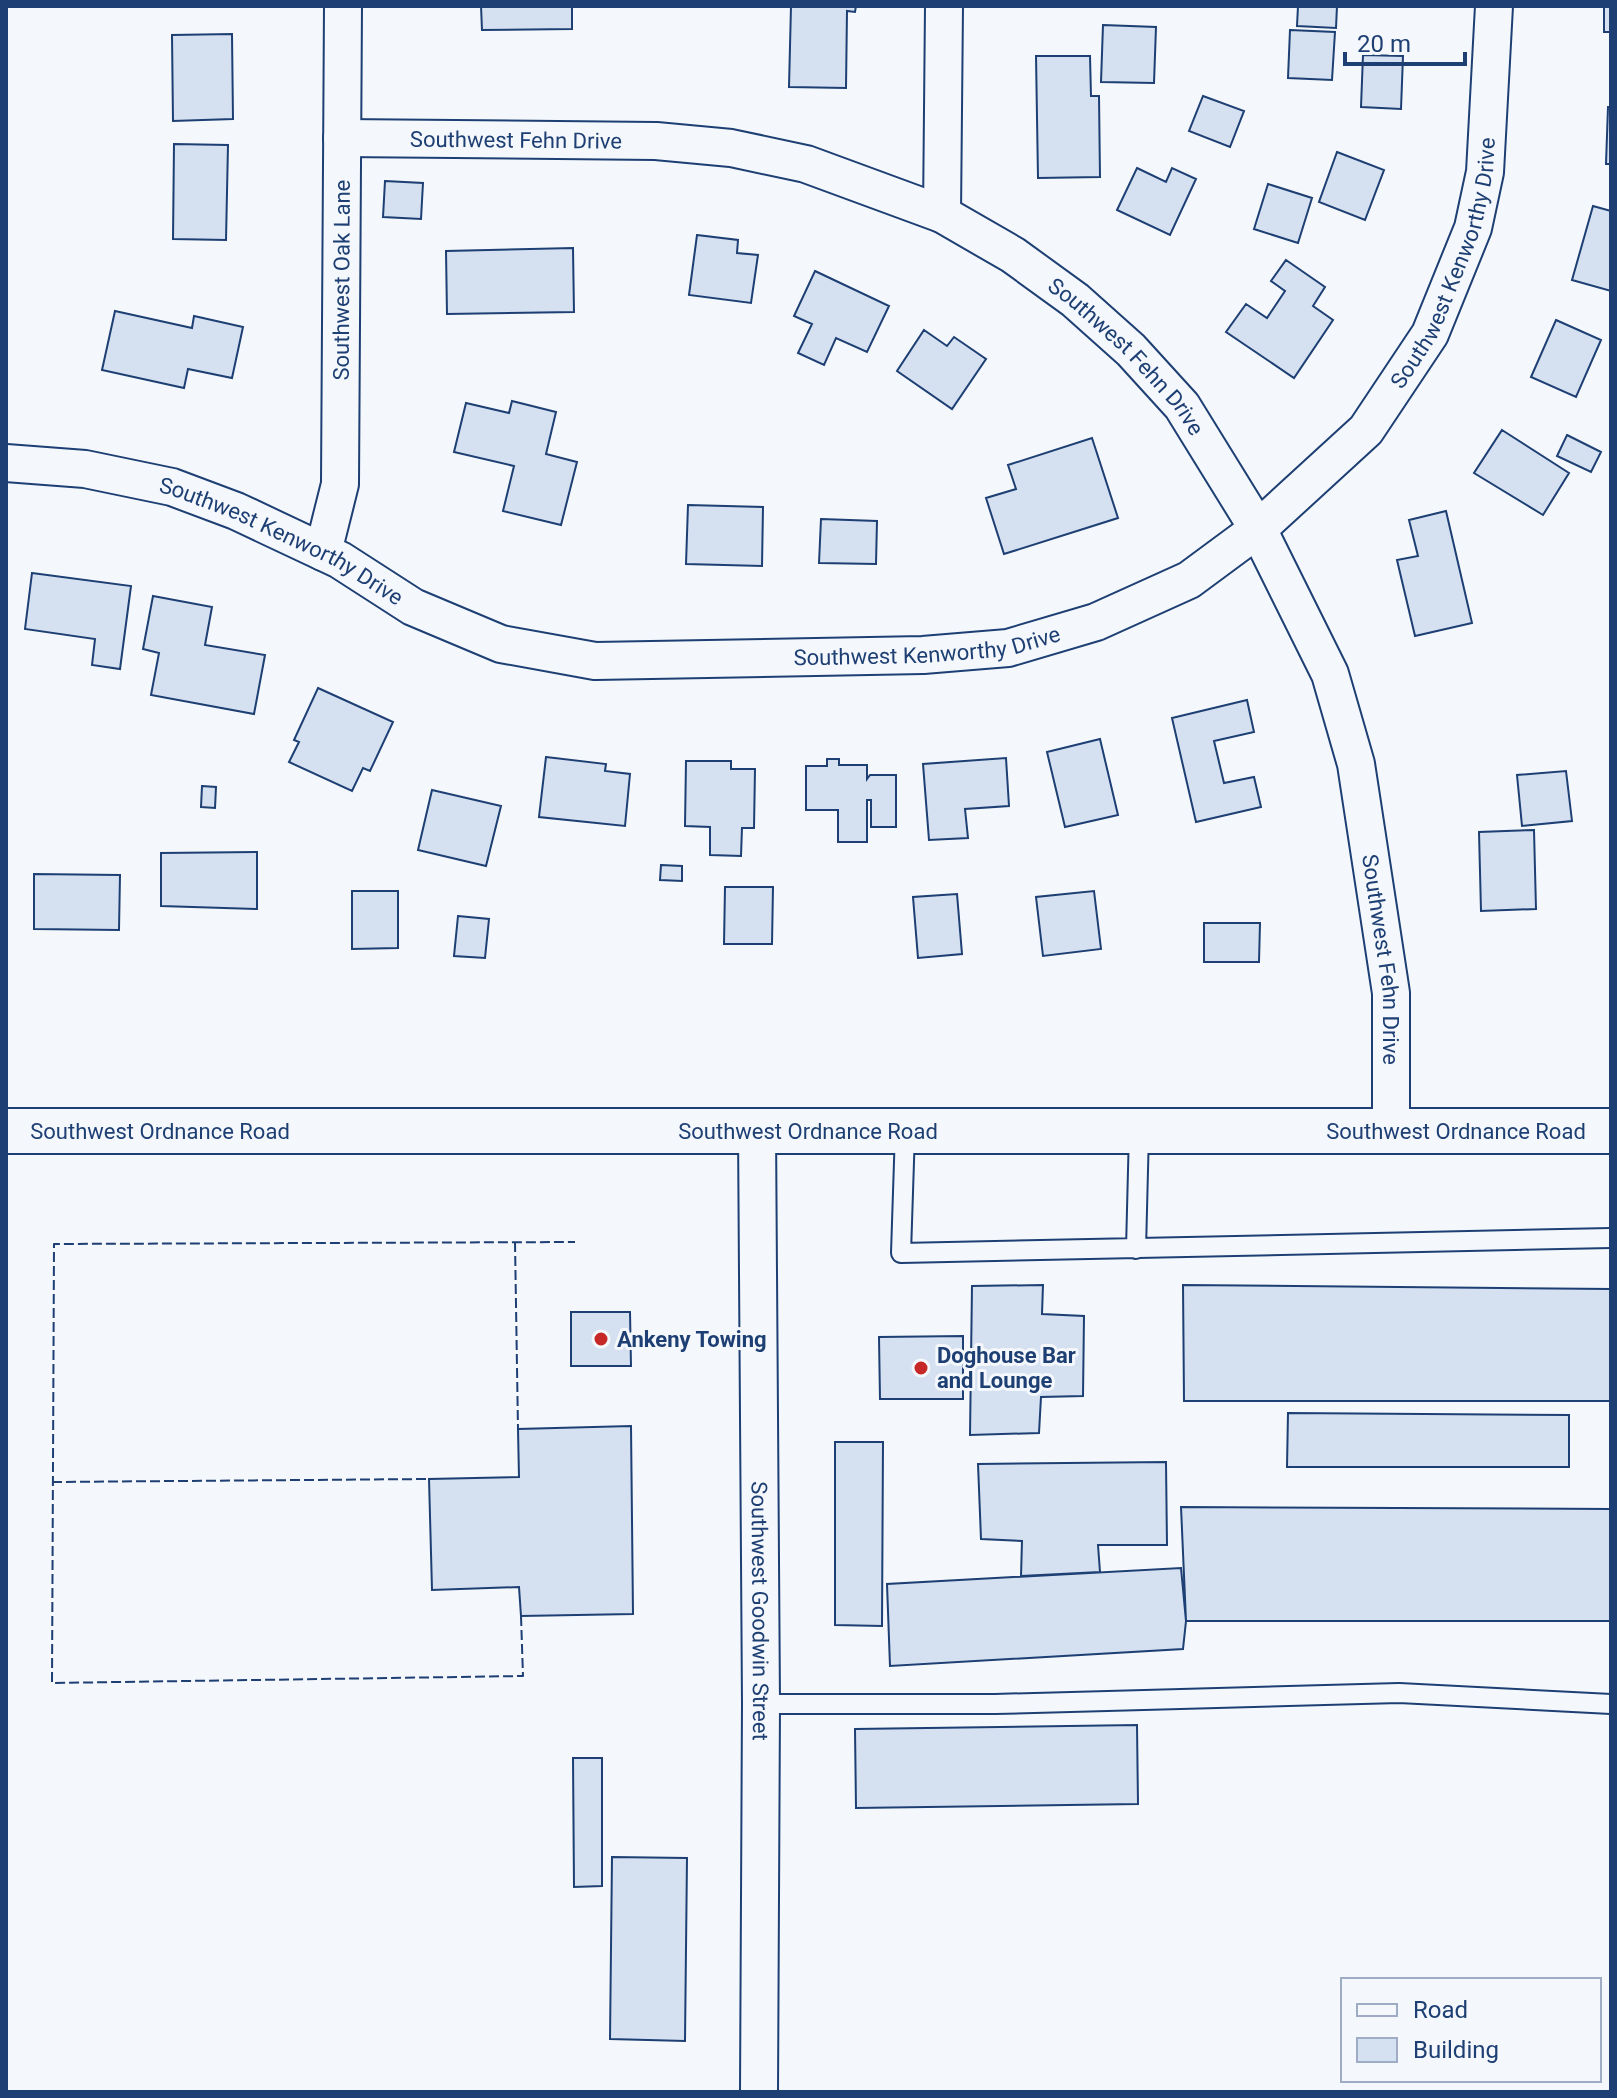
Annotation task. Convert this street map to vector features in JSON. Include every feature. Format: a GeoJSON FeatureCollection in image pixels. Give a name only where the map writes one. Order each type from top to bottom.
{"type":"FeatureCollection","features":[{"type":"Feature","properties":{"kind":"street","name":"Southwest Oak Lane"},"geometry":{"type":"LineString","coordinates":[[323,552],[340,484],[343,6]]}},
{"type":"Feature","properties":{"kind":"street"},"geometry":{"type":"LineString","coordinates":[[942,214],[944,6]]}},
{"type":"Feature","properties":{"kind":"street","name":"Southwest Kenworthy Drive"},"geometry":{"type":"LineString","coordinates":[[6,463],[85,469],[172,487],[236,511],[323,552],[413,607],[501,644],[595,661],[907,656],[1008,648],[1096,622],[1189,580],[1258,529],[1366,430],[1430,334],[1473,228],[1485,172],[1494,6]]}},
{"type":"Feature","properties":{"kind":"street","name":"Southwest Fehn Drive"},"geometry":{"type":"LineString","coordinates":[[342,138],[656,141],[731,148],[806,164],[942,214],[1050,282],[1131,350],[1182,406],[1258,529],[1330,674],[1356,764],[1391,993],[1391,1131]]}},
{"type":"Feature","properties":{"kind":"street","name":"Southwest Goodwin Street"},"geometry":{"type":"LineString","coordinates":[[757,1129],[761,1704],[759,2092]]}},
{"type":"Feature","properties":{"kind":"street","name":"Southwest Ordnance Road"},"geometry":{"type":"LineString","coordinates":[[6,1131],[1611,1131]]}},
{"type":"Feature","properties":{"kind":"lane"},"geometry":{"type":"LineString","coordinates":[[905,1129],[901,1253],[1611,1238]]}},
{"type":"Feature","properties":{"kind":"lane"},"geometry":{"type":"LineString","coordinates":[[1136,1249],[1139,1130]]}},
{"type":"Feature","properties":{"kind":"lane"},"geometry":{"type":"LineString","coordinates":[[761,1704],[995,1704],[1399,1693],[1611,1704]]}},
{"type":"Feature","properties":{"kind":"building"},"geometry":{"type":"Polygon","coordinates":[[[481,6],[572,6],[572,29],[482,30],[481,6]]]}},
{"type":"Feature","properties":{"kind":"building"},"geometry":{"type":"Polygon","coordinates":[[[791,6],[856,6],[855,12],[847,11],[846,88],[789,87],[791,6]]]}},
{"type":"Feature","properties":{"kind":"building"},"geometry":{"type":"Polygon","coordinates":[[[1298,6],[1337,6],[1336,28],[1297,26],[1298,6]]]}},
{"type":"Feature","properties":{"kind":"building"},"geometry":{"type":"Polygon","coordinates":[[[1604,6],[1611,6],[1611,32],[1604,32],[1604,6]]]}},
{"type":"Feature","properties":{"kind":"building"},"geometry":{"type":"Polygon","coordinates":[[[1103,25],[1156,27],[1154,83],[1101,82],[1103,25]]]}},
{"type":"Feature","properties":{"kind":"building"},"geometry":{"type":"Polygon","coordinates":[[[1290,30],[1335,32],[1332,80],[1288,78],[1290,30]]]}},
{"type":"Feature","properties":{"kind":"building"},"geometry":{"type":"Polygon","coordinates":[[[232,34],[233,119],[173,121],[172,35],[232,34]]]}},
{"type":"Feature","properties":{"kind":"building"},"geometry":{"type":"Polygon","coordinates":[[[1363,55],[1403,56],[1401,109],[1361,107],[1363,55]]]}},
{"type":"Feature","properties":{"kind":"building"},"geometry":{"type":"Polygon","coordinates":[[[1036,56],[1090,56],[1091,96],[1099,96],[1100,177],[1038,178],[1036,56]]]}},
{"type":"Feature","properties":{"kind":"building"},"geometry":{"type":"Polygon","coordinates":[[[1203,96],[1244,111],[1230,147],[1189,131],[1203,96]]]}},
{"type":"Feature","properties":{"kind":"building"},"geometry":{"type":"Polygon","coordinates":[[[1608,107],[1611,107],[1611,164],[1606,164],[1608,107]]]}},
{"type":"Feature","properties":{"kind":"building"},"geometry":{"type":"Polygon","coordinates":[[[174,144],[228,145],[226,240],[173,239],[174,144]]]}},
{"type":"Feature","properties":{"kind":"building"},"geometry":{"type":"Polygon","coordinates":[[[1337,152],[1384,170],[1365,220],[1319,202],[1337,152]]]}},
{"type":"Feature","properties":{"kind":"building"},"geometry":{"type":"Polygon","coordinates":[[[1137,168],[1166,182],[1172,168],[1196,179],[1170,235],[1117,210],[1137,168]]]}},
{"type":"Feature","properties":{"kind":"building"},"geometry":{"type":"Polygon","coordinates":[[[385,181],[423,183],[421,219],[383,217],[385,181]]]}},
{"type":"Feature","properties":{"kind":"building"},"geometry":{"type":"Polygon","coordinates":[[[1268,184],[1312,198],[1298,243],[1254,229],[1268,184]]]}},
{"type":"Feature","properties":{"kind":"building"},"geometry":{"type":"Polygon","coordinates":[[[1593,206],[1611,211],[1611,291],[1572,280],[1593,206]]]}},
{"type":"Feature","properties":{"kind":"building"},"geometry":{"type":"Polygon","coordinates":[[[697,235],[738,240],[737,253],[758,255],[751,303],[689,295],[697,235]]]}},
{"type":"Feature","properties":{"kind":"building"},"geometry":{"type":"Polygon","coordinates":[[[573,248],[574,312],[447,314],[446,251],[573,248]]]}},
{"type":"Feature","properties":{"kind":"building"},"geometry":{"type":"Polygon","coordinates":[[[1286,260],[1325,287],[1313,306],[1333,320],[1294,378],[1226,332],[1246,304],[1267,318],[1285,291],[1271,281],[1286,260]]]}},
{"type":"Feature","properties":{"kind":"building"},"geometry":{"type":"Polygon","coordinates":[[[815,271],[889,306],[867,352],[836,338],[824,365],[798,353],[812,324],[794,316],[815,271]]]}},
{"type":"Feature","properties":{"kind":"building"},"geometry":{"type":"Polygon","coordinates":[[[115,311],[192,328],[194,316],[243,327],[232,378],[188,369],[184,388],[102,370],[115,311]]]}},
{"type":"Feature","properties":{"kind":"building"},"geometry":{"type":"Polygon","coordinates":[[[1556,320],[1601,340],[1576,397],[1531,377],[1556,320]]]}},
{"type":"Feature","properties":{"kind":"building"},"geometry":{"type":"Polygon","coordinates":[[[924,330],[947,346],[954,337],[986,359],[952,409],[897,371],[924,330]]]}},
{"type":"Feature","properties":{"kind":"building"},"geometry":{"type":"Polygon","coordinates":[[[512,401],[556,412],[546,454],[577,462],[561,525],[503,511],[514,466],[454,452],[466,403],[509,413],[512,401]]]}},
{"type":"Feature","properties":{"kind":"building"},"geometry":{"type":"Polygon","coordinates":[[[1502,430],[1569,473],[1543,515],[1474,473],[1502,430]]]}},
{"type":"Feature","properties":{"kind":"building"},"geometry":{"type":"Polygon","coordinates":[[[1567,435],[1601,452],[1591,472],[1557,456],[1567,435]]]}},
{"type":"Feature","properties":{"kind":"building"},"geometry":{"type":"Polygon","coordinates":[[[1092,438],[1118,518],[1004,554],[986,498],[1016,489],[1008,465],[1092,438]]]}},
{"type":"Feature","properties":{"kind":"building"},"geometry":{"type":"Polygon","coordinates":[[[688,505],[763,507],[762,566],[686,564],[688,505]]]}},
{"type":"Feature","properties":{"kind":"building"},"geometry":{"type":"Polygon","coordinates":[[[1446,511],[1472,623],[1415,636],[1397,560],[1418,556],[1409,520],[1446,511]]]}},
{"type":"Feature","properties":{"kind":"building"},"geometry":{"type":"Polygon","coordinates":[[[821,519],[877,521],[876,564],[819,563],[821,519]]]}},
{"type":"Feature","properties":{"kind":"building"},"geometry":{"type":"Polygon","coordinates":[[[32,573],[131,586],[120,669],[92,665],[95,639],[25,629],[32,573]]]}},
{"type":"Feature","properties":{"kind":"building"},"geometry":{"type":"Polygon","coordinates":[[[153,596],[212,607],[205,645],[265,655],[254,714],[151,695],[159,653],[143,649],[153,596]]]}},
{"type":"Feature","properties":{"kind":"building"},"geometry":{"type":"Polygon","coordinates":[[[318,688],[393,722],[370,771],[363,768],[352,791],[289,762],[299,742],[294,740],[318,688]]]}},
{"type":"Feature","properties":{"kind":"building"},"geometry":{"type":"Polygon","coordinates":[[[1247,700],[1254,732],[1214,741],[1224,783],[1254,777],[1261,807],[1196,822],[1172,718],[1247,700]]]}},
{"type":"Feature","properties":{"kind":"building"},"geometry":{"type":"Polygon","coordinates":[[[1100,739],[1118,815],[1065,827],[1047,752],[1100,739]]]}},
{"type":"Feature","properties":{"kind":"building"},"geometry":{"type":"Polygon","coordinates":[[[546,757],[606,764],[605,771],[630,774],[625,826],[539,817],[546,757]]]}},
{"type":"Feature","properties":{"kind":"building"},"geometry":{"type":"Polygon","coordinates":[[[1006,758],[1009,806],[965,809],[968,838],[929,840],[923,764],[1006,758]]]}},
{"type":"Feature","properties":{"kind":"building"},"geometry":{"type":"Polygon","coordinates":[[[827,759],[839,759],[839,765],[867,765],[867,779],[870,775],[896,775],[896,827],[871,827],[871,800],[867,800],[867,842],[838,842],[838,810],[806,810],[806,766],[827,766],[827,759]]]}},
{"type":"Feature","properties":{"kind":"building"},"geometry":{"type":"Polygon","coordinates":[[[686,761],[731,761],[731,769],[755,769],[754,828],[742,828],[741,856],[710,855],[710,827],[685,826],[686,761]]]}},
{"type":"Feature","properties":{"kind":"building"},"geometry":{"type":"Polygon","coordinates":[[[1566,771],[1572,821],[1522,826],[1517,775],[1566,771]]]}},
{"type":"Feature","properties":{"kind":"building"},"geometry":{"type":"Polygon","coordinates":[[[202,786],[216,787],[215,808],[201,807],[202,786]]]}},
{"type":"Feature","properties":{"kind":"building"},"geometry":{"type":"Polygon","coordinates":[[[432,790],[501,806],[486,866],[418,850],[432,790]]]}},
{"type":"Feature","properties":{"kind":"building"},"geometry":{"type":"Polygon","coordinates":[[[1534,830],[1536,909],[1481,911],[1479,832],[1534,830]]]}},
{"type":"Feature","properties":{"kind":"building"},"geometry":{"type":"Polygon","coordinates":[[[257,852],[257,909],[161,906],[161,853],[257,852]]]}},
{"type":"Feature","properties":{"kind":"building"},"geometry":{"type":"Polygon","coordinates":[[[661,865],[682,866],[682,881],[660,880],[661,865]]]}},
{"type":"Feature","properties":{"kind":"building"},"geometry":{"type":"Polygon","coordinates":[[[34,874],[120,875],[119,930],[34,929],[34,874]]]}},
{"type":"Feature","properties":{"kind":"building"},"geometry":{"type":"Polygon","coordinates":[[[725,887],[773,887],[772,944],[724,944],[725,887]]]}},
{"type":"Feature","properties":{"kind":"building"},"geometry":{"type":"Polygon","coordinates":[[[352,891],[398,891],[398,948],[352,949],[352,891]]]}},
{"type":"Feature","properties":{"kind":"building"},"geometry":{"type":"Polygon","coordinates":[[[1094,891],[1101,949],[1043,956],[1036,897],[1094,891]]]}},
{"type":"Feature","properties":{"kind":"building"},"geometry":{"type":"Polygon","coordinates":[[[957,894],[962,954],[918,958],[913,897],[957,894]]]}},
{"type":"Feature","properties":{"kind":"building"},"geometry":{"type":"Polygon","coordinates":[[[458,916],[489,919],[485,958],[454,956],[458,916]]]}},
{"type":"Feature","properties":{"kind":"building"},"geometry":{"type":"Polygon","coordinates":[[[1204,923],[1260,923],[1259,962],[1204,962],[1204,923]]]}},
{"type":"Feature","properties":{"kind":"building"},"geometry":{"type":"Polygon","coordinates":[[[1043,1285],[1042,1314],[1084,1316],[1083,1396],[1041,1397],[1039,1433],[970,1435],[972,1286],[1043,1285]]]}},
{"type":"Feature","properties":{"kind":"building"},"geometry":{"type":"Polygon","coordinates":[[[1183,1285],[1611,1289],[1611,1401],[1184,1401],[1183,1285]]]}},
{"type":"Feature","properties":{"kind":"building","name":"Ankeny Towing"},"geometry":{"type":"Polygon","coordinates":[[[571,1312],[630,1312],[631,1366],[571,1366],[571,1312]]]}},
{"type":"Feature","properties":{"kind":"building","name":"Doghouse Bar and Lounge"},"geometry":{"type":"Polygon","coordinates":[[[963,1336],[963,1399],[880,1399],[879,1337],[963,1336]]]}},
{"type":"Feature","properties":{"kind":"building"},"geometry":{"type":"Polygon","coordinates":[[[1288,1413],[1569,1415],[1569,1467],[1287,1467],[1288,1413]]]}},
{"type":"Feature","properties":{"kind":"building"},"geometry":{"type":"Polygon","coordinates":[[[631,1426],[633,1614],[521,1616],[519,1587],[432,1590],[429,1479],[519,1477],[518,1429],[631,1426]]]}},
{"type":"Feature","properties":{"kind":"building"},"geometry":{"type":"Polygon","coordinates":[[[835,1442],[883,1442],[882,1626],[835,1625],[835,1442]]]}},
{"type":"Feature","properties":{"kind":"building"},"geometry":{"type":"Polygon","coordinates":[[[1166,1462],[1167,1545],[1098,1545],[1100,1572],[1021,1576],[1022,1541],[981,1539],[978,1464],[1166,1462]]]}},
{"type":"Feature","properties":{"kind":"building"},"geometry":{"type":"Polygon","coordinates":[[[1181,1507],[1611,1509],[1611,1621],[1186,1621],[1181,1507]]]}},
{"type":"Feature","properties":{"kind":"building"},"geometry":{"type":"Polygon","coordinates":[[[1181,1568],[1186,1621],[1183,1649],[890,1666],[887,1584],[1181,1568]]]}},
{"type":"Feature","properties":{"kind":"building"},"geometry":{"type":"Polygon","coordinates":[[[1137,1725],[1138,1804],[856,1808],[855,1729],[1137,1725]]]}},
{"type":"Feature","properties":{"kind":"building"},"geometry":{"type":"Polygon","coordinates":[[[573,1758],[602,1758],[602,1886],[574,1887],[573,1758]]]}},
{"type":"Feature","properties":{"kind":"building"},"geometry":{"type":"Polygon","coordinates":[[[612,1857],[687,1858],[685,2041],[610,2039],[612,1857]]]}},
{"type":"Feature","properties":{"kind":"fence"},"geometry":{"type":"LineString","coordinates":[[515,1242],[518,1429]]}},
{"type":"Feature","properties":{"kind":"fence"},"geometry":{"type":"LineString","coordinates":[[521,1616],[523,1676],[52,1683],[54,1244],[575,1242]]}},
{"type":"Feature","properties":{"kind":"fence"},"geometry":{"type":"LineString","coordinates":[[52,1482],[429,1479]]}},
{"type":"Feature","properties":{"kind":"place","name":"Ankeny Towing"},"geometry":{"type":"Point","coordinates":[601,1339]}},
{"type":"Feature","properties":{"kind":"place","name":"Doghouse Bar and Lounge"},"geometry":{"type":"Point","coordinates":[921,1368]}}]}
